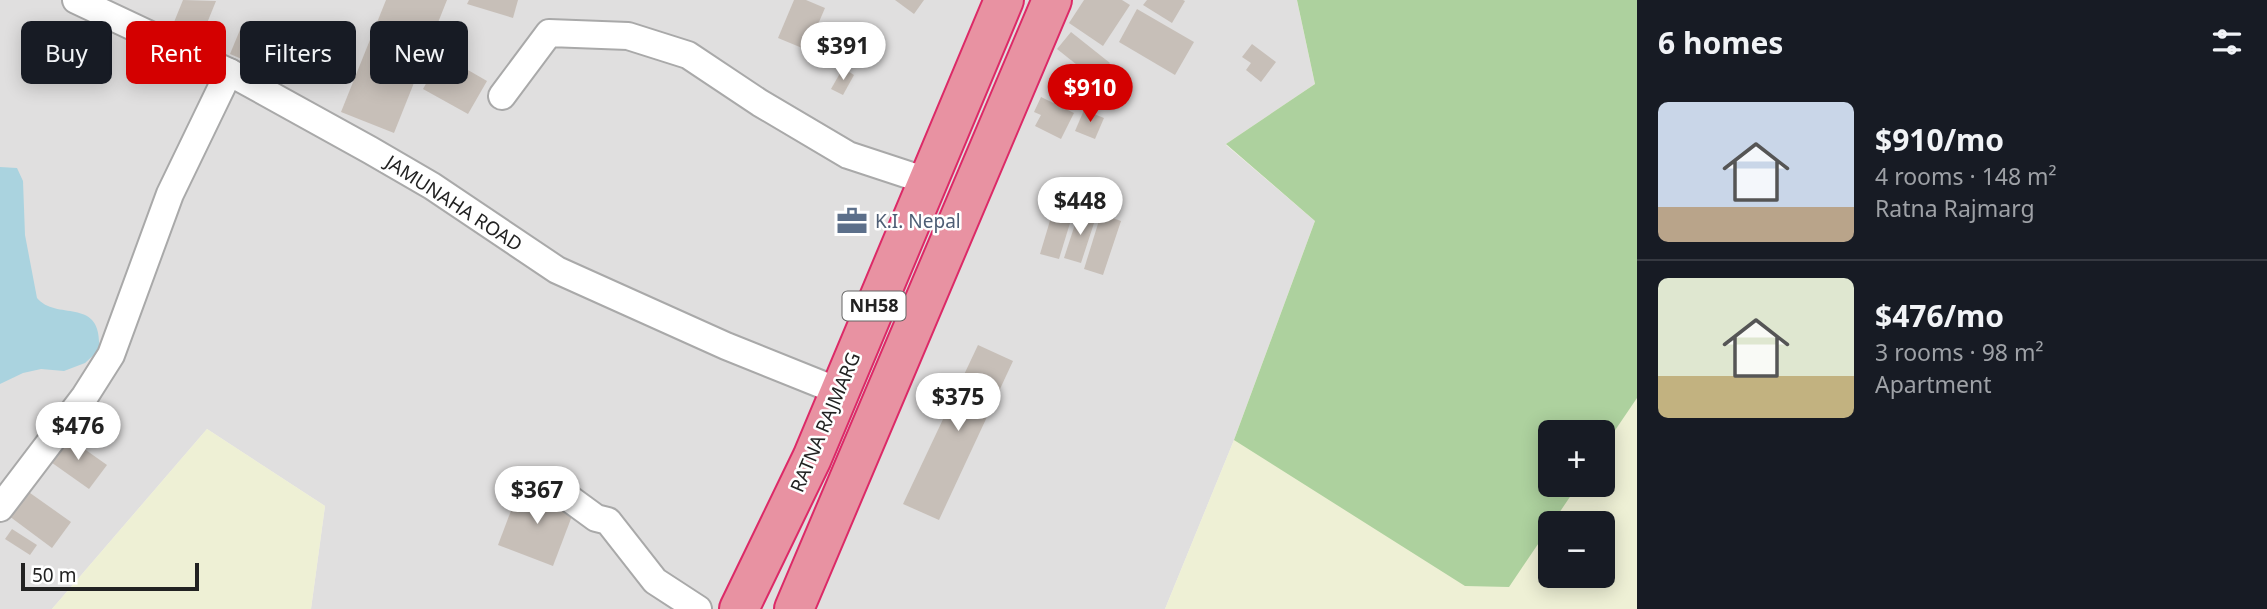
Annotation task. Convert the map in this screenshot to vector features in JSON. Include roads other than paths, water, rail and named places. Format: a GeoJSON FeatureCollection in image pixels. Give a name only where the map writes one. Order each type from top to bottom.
{"type":"FeatureCollection","features":[{"type":"Feature","properties":{"kind":"highway","name":"RATNA RAJMARG"},"geometry":{"type":"LineString","coordinates":[[739,609],[812,458],[1004,0]]}},
{"type":"Feature","properties":{"kind":"highway","name":"NH58"},"geometry":{"type":"LineString","coordinates":[[794,609],[1052,0]]}},
{"type":"Feature","properties":{"kind":"street","name":"JAMUNAHA ROAD"},"geometry":{"type":"LineString","coordinates":[[76,0],[229,72],[432,186],[557,270],[726,346],[838,391]]}},
{"type":"Feature","properties":{"kind":"street"},"geometry":{"type":"LineString","coordinates":[[502,96],[549,33],[628,36],[688,55],[760,103],[848,155],[927,181]]}},
{"type":"Feature","properties":{"kind":"street"},"geometry":{"type":"LineString","coordinates":[[0,508],[85,396],[111,355],[170,194],[229,72]]}},
{"type":"Feature","properties":{"kind":"street"},"geometry":{"type":"LineString","coordinates":[[570,499],[596,518],[608,521],[655,581],[698,609]]}},
{"type":"Feature","properties":{"kind":"water"},"geometry":{"type":"Polygon","coordinates":[[[0,167],[17,168],[23,181],[25,235],[37,298],[46,305],[77,312],[94,322],[99,350],[85,363],[64,371],[41,369],[23,373],[0,384],[0,167]]]}},
{"type":"Feature","properties":{"kind":"place","name":"K.I. Nepal"},"geometry":{"type":"Point","coordinates":[852,221]}}]}
